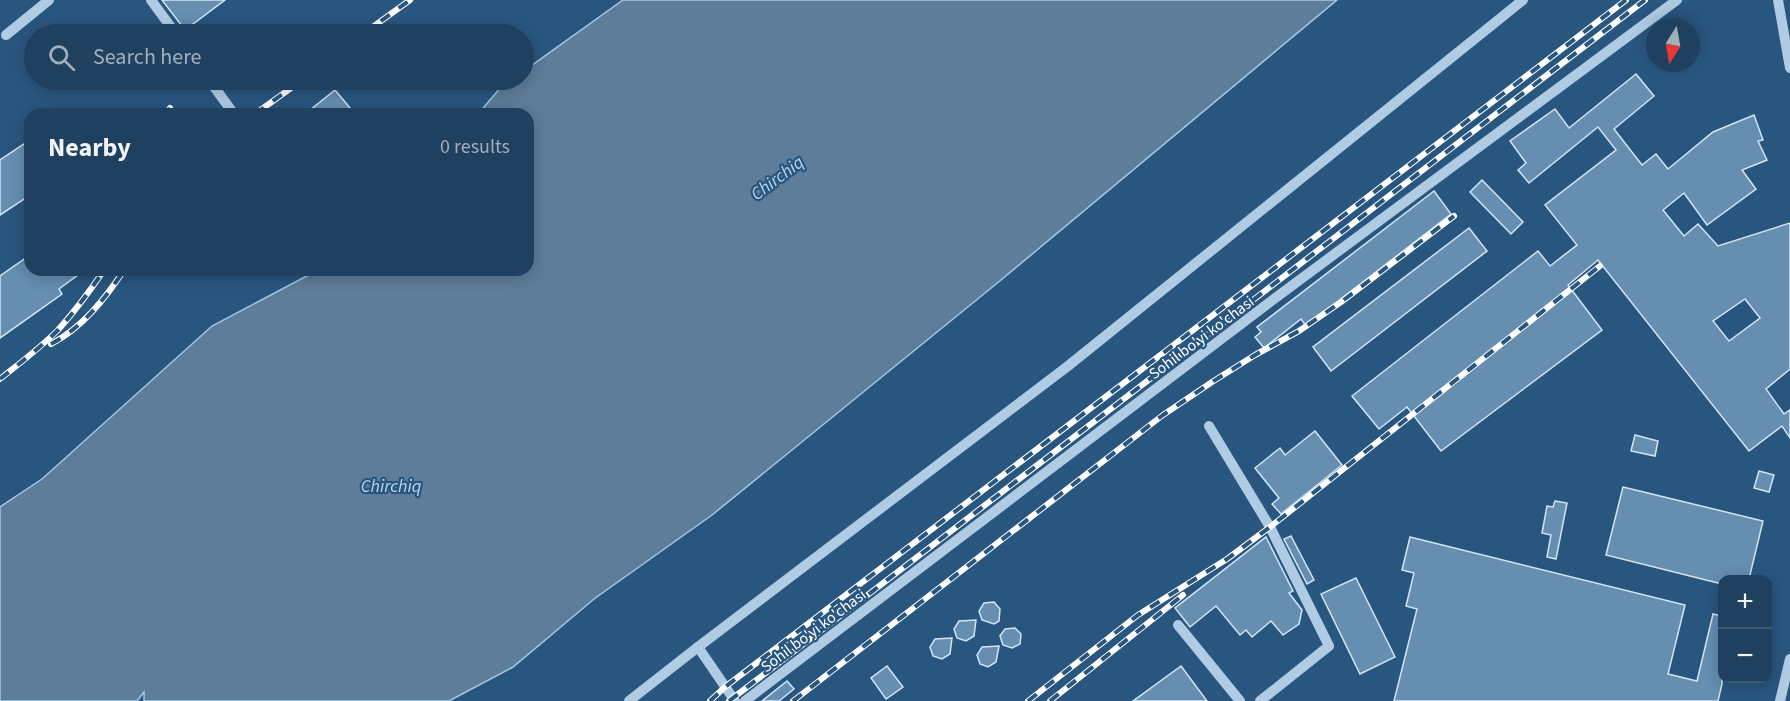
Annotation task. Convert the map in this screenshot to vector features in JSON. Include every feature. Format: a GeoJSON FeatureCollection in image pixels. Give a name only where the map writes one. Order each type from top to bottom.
{"type":"FeatureCollection","features":[{"type":"Feature","properties":{"kind":"street"},"geometry":{"type":"LineString","coordinates":[[6,35],[49,0]]}},
{"type":"Feature","properties":{"kind":"street"},"geometry":{"type":"LineString","coordinates":[[152,0],[169,24]]}},
{"type":"Feature","properties":{"kind":"street"},"geometry":{"type":"LineString","coordinates":[[629,701],[698,646],[1068,366],[1523,0]]}},
{"type":"Feature","properties":{"kind":"street","name":"Sohil bo'yi ko'chasi"},"geometry":{"type":"LineString","coordinates":[[745,701],[1278,296],[1677,0]]}},
{"type":"Feature","properties":{"kind":"street"},"geometry":{"type":"LineString","coordinates":[[1778,0],[1790,68]]}},
{"type":"Feature","properties":{"kind":"street"},"geometry":{"type":"LineString","coordinates":[[216,90],[230,108]]}},
{"type":"Feature","properties":{"kind":"street"},"geometry":{"type":"LineString","coordinates":[[1209,426],[1270,527],[1329,646],[1260,701]]}},
{"type":"Feature","properties":{"kind":"street"},"geometry":{"type":"LineString","coordinates":[[1178,625],[1240,701]]}},
{"type":"Feature","properties":{"kind":"street"},"geometry":{"type":"LineString","coordinates":[[698,646],[735,701]]}},
{"type":"Feature","properties":{"kind":"street"},"geometry":{"type":"LineString","coordinates":[[1780,701],[1790,659]]}},
{"type":"Feature","properties":{"kind":"water","name":"Chirchiq"},"geometry":{"type":"Polygon","coordinates":[[[623,0],[1337,0],[1001,280],[712,515],[594,599],[513,667],[449,701],[144,701],[144,692],[137,701],[0,701],[0,507],[42,479],[212,326],[307,276],[534,276],[534,108],[483,108],[498,90],[534,90],[534,64],[623,0]]]}},
{"type":"Feature","properties":{"kind":"building"},"geometry":{"type":"Polygon","coordinates":[[[162,0],[225,0],[193,24],[180,24],[162,0]]]}},
{"type":"Feature","properties":{"kind":"building"},"geometry":{"type":"Polygon","coordinates":[[[1636,74],[1654,96],[1614,129],[1642,165],[1656,154],[1668,169],[1713,132],[1754,115],[1763,140],[1758,141],[1767,160],[1742,170],[1756,189],[1707,225],[1684,193],[1663,210],[1684,236],[1698,224],[1718,246],[1790,223],[1790,369],[1766,389],[1784,414],[1790,410],[1790,438],[1782,426],[1749,451],[1598,260],[1568,285],[1602,330],[1441,451],[1407,407],[1379,429],[1352,396],[1538,251],[1550,266],[1577,245],[1545,205],[1616,150],[1598,127],[1529,183],[1518,170],[1526,163],[1510,141],[1555,109],[1569,128],[1636,74]],[[1745,299],[1713,321],[1729,341],[1760,318],[1745,299]]]}},
{"type":"Feature","properties":{"kind":"building"},"geometry":{"type":"Polygon","coordinates":[[[335,90],[350,108],[312,108],[335,90]]]}},
{"type":"Feature","properties":{"kind":"building"},"geometry":{"type":"Polygon","coordinates":[[[24,144],[24,199],[0,215],[0,160],[24,144]]]}},
{"type":"Feature","properties":{"kind":"building"},"geometry":{"type":"Polygon","coordinates":[[[1482,180],[1523,222],[1511,234],[1470,192],[1482,180]]]}},
{"type":"Feature","properties":{"kind":"building"},"geometry":{"type":"Polygon","coordinates":[[[1434,191],[1451,214],[1306,326],[1301,319],[1264,348],[1255,337],[1261,332],[1257,327],[1434,191]]]}},
{"type":"Feature","properties":{"kind":"building"},"geometry":{"type":"Polygon","coordinates":[[[1469,228],[1487,251],[1331,371],[1313,347],[1469,228]]]}},
{"type":"Feature","properties":{"kind":"building"},"geometry":{"type":"Polygon","coordinates":[[[24,259],[24,276],[77,276],[59,289],[62,294],[0,338],[0,276],[24,259]]]}},
{"type":"Feature","properties":{"kind":"building"},"geometry":{"type":"Polygon","coordinates":[[[1315,431],[1342,465],[1281,514],[1272,504],[1279,498],[1255,468],[1280,448],[1285,455],[1315,431]]]}},
{"type":"Feature","properties":{"kind":"building"},"geometry":{"type":"Polygon","coordinates":[[[1635,435],[1658,441],[1655,456],[1631,451],[1635,435]]]}},
{"type":"Feature","properties":{"kind":"building"},"geometry":{"type":"Polygon","coordinates":[[[1759,471],[1774,475],[1769,492],[1754,488],[1759,471]]]}},
{"type":"Feature","properties":{"kind":"building"},"geometry":{"type":"Polygon","coordinates":[[[1623,487],[1763,521],[1750,575],[1718,575],[1718,583],[1606,555],[1623,487]]]}},
{"type":"Feature","properties":{"kind":"building"},"geometry":{"type":"Polygon","coordinates":[[[1555,501],[1567,503],[1556,559],[1547,557],[1551,535],[1542,533],[1547,506],[1553,507],[1555,501]]]}},
{"type":"Feature","properties":{"kind":"building"},"geometry":{"type":"Polygon","coordinates":[[[1291,536],[1314,580],[1307,584],[1284,539],[1291,536]]]}},
{"type":"Feature","properties":{"kind":"building"},"geometry":{"type":"Polygon","coordinates":[[[1266,537],[1293,591],[1289,593],[1302,610],[1299,624],[1283,635],[1271,621],[1252,637],[1246,630],[1240,635],[1216,606],[1190,627],[1175,608],[1266,537]]]}},
{"type":"Feature","properties":{"kind":"building"},"geometry":{"type":"Polygon","coordinates":[[[1410,537],[1685,605],[1668,674],[1697,681],[1713,614],[1718,615],[1718,683],[1722,684],[1718,701],[1394,701],[1417,609],[1406,606],[1414,573],[1402,570],[1410,537]]]}},
{"type":"Feature","properties":{"kind":"building"},"geometry":{"type":"Polygon","coordinates":[[[1356,578],[1395,657],[1360,674],[1321,594],[1356,578]]]}},
{"type":"Feature","properties":{"kind":"building"},"geometry":{"type":"Polygon","coordinates":[[[994,602],[1000,609],[999,621],[994,624],[982,620],[979,611],[984,603],[994,602]]]}},
{"type":"Feature","properties":{"kind":"building"},"geometry":{"type":"Polygon","coordinates":[[[976,620],[974,636],[966,641],[957,638],[954,629],[959,621],[976,620]]]}},
{"type":"Feature","properties":{"kind":"building"},"geometry":{"type":"Polygon","coordinates":[[[1015,628],[1021,634],[1020,644],[1012,648],[1003,645],[1000,636],[1005,629],[1015,628]]]}},
{"type":"Feature","properties":{"kind":"building"},"geometry":{"type":"Polygon","coordinates":[[[952,638],[950,654],[942,659],[933,656],[930,647],[935,639],[952,638]]]}},
{"type":"Feature","properties":{"kind":"building"},"geometry":{"type":"Polygon","coordinates":[[[999,646],[996,662],[988,667],[980,664],[977,655],[982,647],[999,646]]]}},
{"type":"Feature","properties":{"kind":"building"},"geometry":{"type":"Polygon","coordinates":[[[887,666],[903,687],[886,699],[871,678],[887,666]]]}},
{"type":"Feature","properties":{"kind":"building"},"geometry":{"type":"Polygon","coordinates":[[[1181,666],[1207,701],[1133,701],[1181,666]]]}},
{"type":"Feature","properties":{"kind":"building"},"geometry":{"type":"Polygon","coordinates":[[[787,681],[794,689],[779,701],[762,701],[787,681]]]}},
{"type":"Feature","properties":{"kind":"railway"},"geometry":{"type":"LineString","coordinates":[[377,24],[410,0]]}},
{"type":"Feature","properties":{"kind":"railway"},"geometry":{"type":"LineString","coordinates":[[710,701],[725,687],[1626,0]]}},
{"type":"Feature","properties":{"kind":"railway"},"geometry":{"type":"LineString","coordinates":[[729,701],[1645,0]]}},
{"type":"Feature","properties":{"kind":"railway"},"geometry":{"type":"LineString","coordinates":[[263,108],[288,90]]}},
{"type":"Feature","properties":{"kind":"railway"},"geometry":{"type":"LineString","coordinates":[[793,701],[1163,415],[1255,355],[1299,331],[1454,216]]}},
{"type":"Feature","properties":{"kind":"railway"},"geometry":{"type":"LineString","coordinates":[[1028,701],[1138,615],[1227,559],[1270,527],[1600,266]]}},
{"type":"Feature","properties":{"kind":"railway"},"geometry":{"type":"LineString","coordinates":[[0,379],[58,330],[100,276]]}},
{"type":"Feature","properties":{"kind":"railway"},"geometry":{"type":"LineString","coordinates":[[51,344],[83,321],[120,276]]}},
{"type":"Feature","properties":{"kind":"railway"},"geometry":{"type":"LineString","coordinates":[[1050,701],[1183,595]]}}]}
